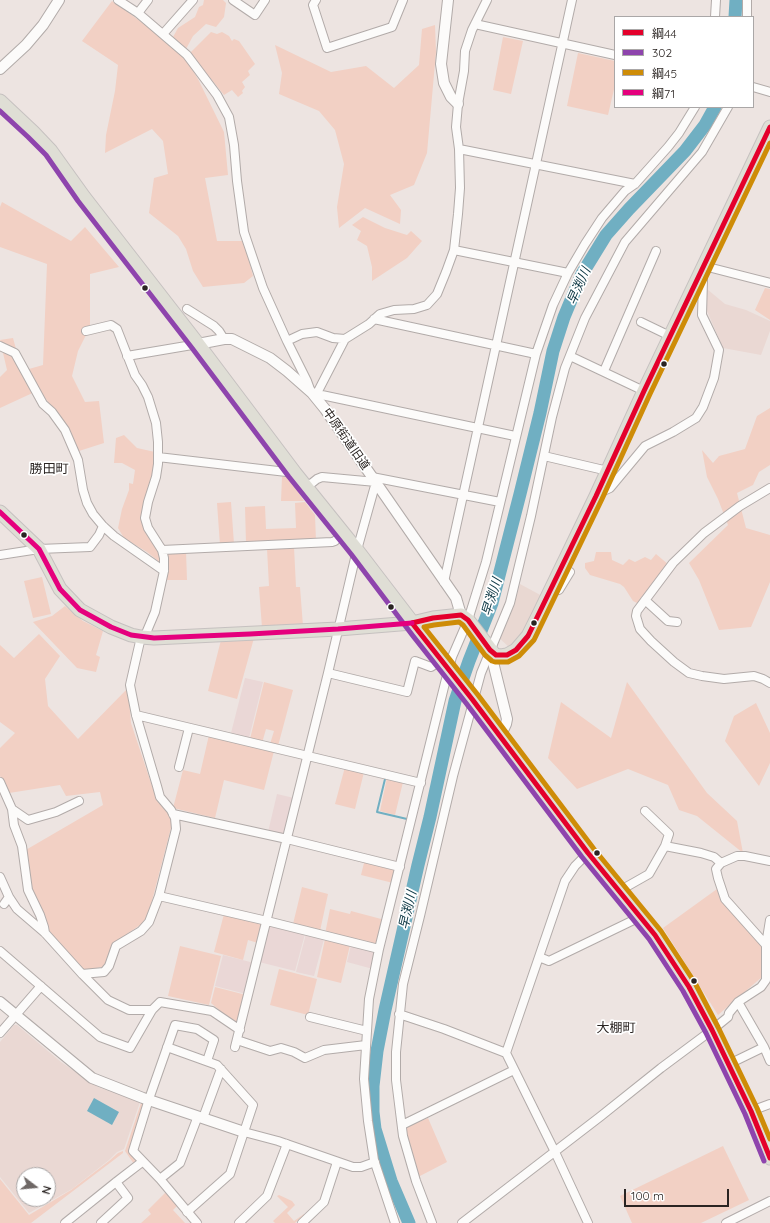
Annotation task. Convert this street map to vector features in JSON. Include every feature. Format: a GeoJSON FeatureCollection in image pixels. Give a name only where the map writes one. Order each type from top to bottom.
{"type":"FeatureCollection","features":[{"type":"Feature","properties":{"kind":"main road"},"geometry":{"type":"LineString","coordinates":[[0,101],[51,151],[84,197],[198,344],[295,473],[357,550],[473,700],[588,853],[655,935],[689,987],[712,1030],[751,1111],[770,1158]]}},
{"type":"Feature","properties":{"kind":"main road"},"geometry":{"type":"LineString","coordinates":[[0,512],[39,549],[60,589],[80,610],[111,627],[142,638],[338,629],[412,623],[433,618],[467,620],[489,649],[496,655],[507,655],[516,650],[528,636],[551,591],[670,336],[770,128]]}},
{"type":"Feature","properties":{"kind":"street"},"geometry":{"type":"LineString","coordinates":[[0,69],[26,45],[43,25],[59,0]]}},
{"type":"Feature","properties":{"kind":"street"},"geometry":{"type":"LineString","coordinates":[[118,0],[138,14],[187,55],[217,95],[229,117],[234,145],[244,232],[263,288],[287,341],[315,395],[516,436]]}},
{"type":"Feature","properties":{"kind":"street"},"geometry":{"type":"LineString","coordinates":[[138,14],[148,0]]}},
{"type":"Feature","properties":{"kind":"street"},"geometry":{"type":"LineString","coordinates":[[163,34],[193,0]]}},
{"type":"Feature","properties":{"kind":"street"},"geometry":{"type":"LineString","coordinates":[[233,0],[255,15],[265,0]]}},
{"type":"Feature","properties":{"kind":"street"},"geometry":{"type":"LineString","coordinates":[[316,0],[313,5],[327,48],[392,27],[402,0]]}},
{"type":"Feature","properties":{"kind":"street"},"geometry":{"type":"LineString","coordinates":[[448,0],[441,64],[444,82],[451,97],[458,104]]}},
{"type":"Feature","properties":{"kind":"street"},"geometry":{"type":"LineString","coordinates":[[315,395],[346,339],[369,324],[380,314],[394,310],[414,309],[427,306],[437,294],[454,250],[460,188],[459,149],[456,127],[458,104],[464,70],[465,51],[475,24],[487,0]]}},
{"type":"Feature","properties":{"kind":"street"},"geometry":{"type":"LineString","coordinates":[[444,582],[572,0]]}},
{"type":"Feature","properties":{"kind":"street"},"geometry":{"type":"LineString","coordinates":[[715,16],[716,0]]}},
{"type":"Feature","properties":{"kind":"street"},"geometry":{"type":"LineString","coordinates":[[747,0],[747,16]]}},
{"type":"Feature","properties":{"kind":"street"},"geometry":{"type":"LineString","coordinates":[[475,24],[614,55]]}},
{"type":"Feature","properties":{"kind":"street"},"geometry":{"type":"LineString","coordinates":[[754,87],[770,92]]}},
{"type":"Feature","properties":{"kind":"street"},"geometry":{"type":"LineString","coordinates":[[396,1223],[375,1162],[368,1121],[364,1079],[369,999],[379,949],[452,657],[467,620],[486,562],[536,354],[553,305],[568,273],[602,218],[625,191],[635,184],[656,161],[679,133],[694,108]]}},
{"type":"Feature","properties":{"kind":"street"},"geometry":{"type":"LineString","coordinates":[[432,1223],[416,1181],[403,1136],[396,1080],[396,1052],[403,984],[453,776],[473,700],[489,649],[510,603],[531,516],[552,418],[566,368],[585,318],[625,242],[702,152],[727,108]]}},
{"type":"Feature","properties":{"kind":"street"},"geometry":{"type":"LineString","coordinates":[[459,149],[635,184]]}},
{"type":"Feature","properties":{"kind":"street"},"geometry":{"type":"LineString","coordinates":[[454,250],[568,273]]}},
{"type":"Feature","properties":{"kind":"street"},"geometry":{"type":"LineString","coordinates":[[604,371],[656,251]]}},
{"type":"Feature","properties":{"kind":"street"},"geometry":{"type":"LineString","coordinates":[[597,494],[610,488],[645,446],[674,432],[696,418],[703,407],[714,378],[719,350],[702,315],[703,269],[770,283]]}},
{"type":"Feature","properties":{"kind":"street","name":"中原街道旧道"},"geometry":{"type":"LineString","coordinates":[[187,309],[214,326],[224,338],[232,339],[270,358],[315,395],[456,598],[467,620]]}},
{"type":"Feature","properties":{"kind":"street"},"geometry":{"type":"LineString","coordinates":[[374,319],[536,354]]}},
{"type":"Feature","properties":{"kind":"street"},"geometry":{"type":"LineString","coordinates":[[641,322],[670,336]]}},
{"type":"Feature","properties":{"kind":"street"},"geometry":{"type":"LineString","coordinates":[[82,974],[104,972],[109,966],[116,946],[141,931],[149,922],[159,896],[176,829],[173,814],[160,797],[136,715],[130,685],[142,638],[155,612],[164,571],[164,558],[162,550],[148,528],[145,518],[158,464],[156,423],[148,397],[135,375],[117,329],[111,325],[86,331]]}},
{"type":"Feature","properties":{"kind":"street"},"geometry":{"type":"LineString","coordinates":[[287,341],[302,334],[317,332],[333,338],[346,339]]}},
{"type":"Feature","properties":{"kind":"street"},"geometry":{"type":"LineString","coordinates":[[127,356],[224,338]]}},
{"type":"Feature","properties":{"kind":"street"},"geometry":{"type":"LineString","coordinates":[[0,346],[15,353],[43,404],[52,412],[65,430],[78,460],[83,490],[87,503],[103,526],[124,544],[164,571]]}},
{"type":"Feature","properties":{"kind":"street"},"geometry":{"type":"LineString","coordinates":[[570,356],[644,391]]}},
{"type":"Feature","properties":{"kind":"street"},"geometry":{"type":"LineString","coordinates":[[544,456],[608,471]]}},
{"type":"Feature","properties":{"kind":"street"},"geometry":{"type":"LineString","coordinates":[[158,457],[295,473]]}},
{"type":"Feature","properties":{"kind":"street"},"geometry":{"type":"LineString","coordinates":[[307,487],[322,477],[374,479],[500,502]]}},
{"type":"Feature","properties":{"kind":"street"},"geometry":{"type":"LineString","coordinates":[[366,1045],[324,1050],[305,1058],[294,1052],[281,1048],[270,1050],[236,1044],[328,673],[374,479]]}},
{"type":"Feature","properties":{"kind":"street"},"geometry":{"type":"LineString","coordinates":[[770,488],[740,506],[704,533],[673,564],[637,611],[636,616],[640,629],[651,641],[674,662],[689,673],[704,677],[724,679],[754,676],[770,684]]}},
{"type":"Feature","properties":{"kind":"street"},"geometry":{"type":"LineString","coordinates":[[0,555],[39,549],[90,547],[103,526]]}},
{"type":"Feature","properties":{"kind":"street"},"geometry":{"type":"LineString","coordinates":[[162,550],[332,542],[343,533]]}},
{"type":"Feature","properties":{"kind":"street"},"geometry":{"type":"LineString","coordinates":[[551,591],[559,590],[570,572]]}},
{"type":"Feature","properties":{"kind":"street"},"geometry":{"type":"LineString","coordinates":[[646,600],[668,621],[677,622]]}},
{"type":"Feature","properties":{"kind":"street"},"geometry":{"type":"LineString","coordinates":[[489,649],[507,719],[500,737]]}},
{"type":"Feature","properties":{"kind":"street"},"geometry":{"type":"LineString","coordinates":[[328,673],[407,692],[415,662],[431,667],[443,663]]}},
{"type":"Feature","properties":{"kind":"street"},"geometry":{"type":"LineString","coordinates":[[136,715],[421,783]]}},
{"type":"Feature","properties":{"kind":"street"},"geometry":{"type":"LineString","coordinates":[[180,767],[189,728]]}},
{"type":"Feature","properties":{"kind":"street"},"geometry":{"type":"LineString","coordinates":[[0,782],[12,809],[14,825],[22,846],[28,890],[40,915],[45,933]]}},
{"type":"Feature","properties":{"kind":"street"},"geometry":{"type":"LineString","coordinates":[[12,809],[28,820],[56,812],[79,801]]}},
{"type":"Feature","properties":{"kind":"street"},"geometry":{"type":"LineString","coordinates":[[619,891],[649,874],[665,846],[669,834],[645,811]]}},
{"type":"Feature","properties":{"kind":"street"},"geometry":{"type":"LineString","coordinates":[[173,814],[400,866]]}},
{"type":"Feature","properties":{"kind":"street"},"geometry":{"type":"LineString","coordinates":[[665,846],[714,857],[721,863]]}},
{"type":"Feature","properties":{"kind":"street"},"geometry":{"type":"LineString","coordinates":[[506,1053],[565,881],[575,866],[588,853]]}},
{"type":"Feature","properties":{"kind":"street"},"geometry":{"type":"LineString","coordinates":[[766,945],[725,899],[716,869],[721,863],[737,856],[770,861]]}},
{"type":"Feature","properties":{"kind":"street"},"geometry":{"type":"LineString","coordinates":[[0,877],[9,897],[24,916],[45,933],[108,1000],[129,1010],[152,1010]]}},
{"type":"Feature","properties":{"kind":"street"},"geometry":{"type":"LineString","coordinates":[[159,896],[267,920],[379,949]]}},
{"type":"Feature","properties":{"kind":"street"},"geometry":{"type":"LineString","coordinates":[[4,904],[9,897]]}},
{"type":"Feature","properties":{"kind":"street"},"geometry":{"type":"LineString","coordinates":[[539,957],[549,961],[640,917]]}},
{"type":"Feature","properties":{"kind":"street"},"geometry":{"type":"LineString","coordinates":[[462,1223],[712,1030],[728,1017],[729,1013],[738,1002],[761,987],[766,980],[766,945],[770,920]]}},
{"type":"Feature","properties":{"kind":"street"},"geometry":{"type":"LineString","coordinates":[[0,951],[100,1037],[130,1048],[152,1010],[160,1002],[212,1011],[240,1030]]}},
{"type":"Feature","properties":{"kind":"street"},"geometry":{"type":"LineString","coordinates":[[0,1033],[41,986]]}},
{"type":"Feature","properties":{"kind":"street"},"geometry":{"type":"LineString","coordinates":[[0,1002],[80,1069],[92,1078],[101,1082],[244,1132],[287,1144],[353,1167],[361,1167],[375,1162]]}},
{"type":"Feature","properties":{"kind":"street"},"geometry":{"type":"LineString","coordinates":[[738,1002],[764,1047],[770,1061]]}},
{"type":"Feature","properties":{"kind":"street"},"geometry":{"type":"LineString","coordinates":[[399,1014],[444,1029],[506,1053],[588,1223]]}},
{"type":"Feature","properties":{"kind":"street"},"geometry":{"type":"LineString","coordinates":[[310,1017],[367,1030]]}},
{"type":"Feature","properties":{"kind":"street"},"geometry":{"type":"LineString","coordinates":[[197,1223],[160,1179],[132,1150],[175,1025],[197,1029],[214,1040],[208,1061]]}},
{"type":"Feature","properties":{"kind":"street"},"geometry":{"type":"LineString","coordinates":[[167,1047],[217,1065],[253,1105],[230,1174],[187,1212]]}},
{"type":"Feature","properties":{"kind":"street"},"geometry":{"type":"LineString","coordinates":[[729,1064],[764,1047]]}},
{"type":"Feature","properties":{"kind":"street"},"geometry":{"type":"LineString","coordinates":[[160,1179],[180,1163],[221,1069]]}},
{"type":"Feature","properties":{"kind":"street"},"geometry":{"type":"LineString","coordinates":[[402,1126],[514,1070]]}},
{"type":"Feature","properties":{"kind":"street"},"geometry":{"type":"LineString","coordinates":[[751,1111],[770,1104]]}},
{"type":"Feature","properties":{"kind":"street"},"geometry":{"type":"LineString","coordinates":[[239,1223],[267,1196],[287,1144]]}},
{"type":"Feature","properties":{"kind":"street"},"geometry":{"type":"LineString","coordinates":[[65,1223],[142,1162]]}},
{"type":"Feature","properties":{"kind":"street"},"geometry":{"type":"LineString","coordinates":[[306,1222],[324,1202],[337,1162]]}},
{"type":"Feature","properties":{"kind":"street"},"geometry":{"type":"LineString","coordinates":[[101,1223],[128,1198],[116,1182]]}},
{"type":"Feature","properties":{"kind":"street"},"geometry":{"type":"LineString","coordinates":[[726,1223],[770,1201]]}},
{"type":"Feature","properties":{"kind":"shaded area"},"geometry":{"type":"Polygon","coordinates":[[[204,0],[223,0],[226,3],[224,17],[216,27],[206,24],[193,36],[186,49],[173,37],[178,28],[195,17],[199,7],[203,5],[204,0]]]}},
{"type":"Feature","properties":{"kind":"shaded area"},"geometry":{"type":"Polygon","coordinates":[[[112,1],[161,36],[187,60],[224,132],[228,175],[205,178],[217,241],[244,241],[253,276],[244,283],[203,287],[193,271],[186,249],[178,236],[149,213],[154,178],[168,174],[163,141],[152,129],[105,153],[106,135],[115,91],[118,65],[82,41],[112,1]]]}},
{"type":"Feature","properties":{"kind":"shaded area"},"geometry":{"type":"Polygon","coordinates":[[[435,25],[436,52],[427,153],[414,185],[390,195],[401,210],[400,224],[365,208],[339,228],[337,207],[344,164],[335,130],[319,111],[279,94],[282,73],[275,45],[331,72],[366,66],[394,88],[419,65],[422,29],[435,25]]]}},
{"type":"Feature","properties":{"kind":"shaded area"},"geometry":{"type":"Polygon","coordinates":[[[211,32],[217,34],[222,32],[229,36],[232,41],[234,39],[239,41],[255,64],[248,71],[250,75],[242,82],[245,87],[242,91],[243,93],[238,97],[232,90],[224,95],[190,53],[211,32]]]}},
{"type":"Feature","properties":{"kind":"shaded area"},"geometry":{"type":"Polygon","coordinates":[[[503,37],[523,41],[511,94],[493,90],[503,37]]]}},
{"type":"Feature","properties":{"kind":"shaded area"},"geometry":{"type":"Polygon","coordinates":[[[578,53],[614,61],[614,89],[608,115],[567,106],[578,53]]]}},
{"type":"Feature","properties":{"kind":"shaded area"},"geometry":{"type":"Polygon","coordinates":[[[2,202],[71,241],[85,227],[119,267],[90,274],[90,327],[78,351],[72,376],[85,402],[99,401],[104,443],[79,451],[62,420],[39,390],[0,408],[0,377],[7,370],[0,340],[13,338],[22,371],[43,365],[47,264],[0,247],[0,207],[2,202]]]}},
{"type":"Feature","properties":{"kind":"shaded area"},"geometry":{"type":"Polygon","coordinates":[[[363,217],[385,228],[407,235],[411,231],[422,241],[407,258],[372,281],[372,267],[367,246],[357,240],[361,231],[352,225],[363,217]]]}},
{"type":"Feature","properties":{"kind":"shaded area"},"geometry":{"type":"Polygon","coordinates":[[[765,288],[770,289],[770,320],[755,310],[765,288]]]}},
{"type":"Feature","properties":{"kind":"shaded area"},"geometry":{"type":"Polygon","coordinates":[[[707,289],[725,304],[746,310],[770,321],[770,331],[761,355],[723,348],[707,311],[707,289]]]}},
{"type":"Feature","properties":{"kind":"shaded area"},"geometry":{"type":"Polygon","coordinates":[[[770,408],[770,465],[759,472],[753,485],[737,493],[746,528],[770,535],[770,582],[751,627],[719,630],[699,580],[689,563],[728,525],[718,499],[707,477],[702,450],[713,463],[719,456],[745,449],[757,416],[770,408]]]}},
{"type":"Feature","properties":{"kind":"shaded area"},"geometry":{"type":"Polygon","coordinates":[[[124,435],[137,448],[155,452],[151,484],[144,503],[162,564],[147,552],[124,538],[118,528],[122,509],[129,490],[129,483],[133,484],[135,470],[122,463],[114,463],[116,438],[124,435]]]}},
{"type":"Feature","properties":{"kind":"shaded area"},"geometry":{"type":"Polygon","coordinates":[[[282,477],[288,477],[304,501],[281,501],[282,477]]]}},
{"type":"Feature","properties":{"kind":"shaded area"},"geometry":{"type":"Polygon","coordinates":[[[231,502],[234,544],[220,545],[217,503],[231,502]]]}},
{"type":"Feature","properties":{"kind":"shaded area"},"geometry":{"type":"Polygon","coordinates":[[[305,502],[315,515],[316,541],[246,543],[245,507],[265,506],[266,529],[296,528],[295,503],[305,502]]]}},
{"type":"Feature","properties":{"kind":"shaded area"},"geometry":{"type":"Polygon","coordinates":[[[294,547],[296,587],[300,587],[303,626],[262,628],[259,587],[269,586],[267,549],[294,547]]]}},
{"type":"Feature","properties":{"kind":"shaded area"},"geometry":{"type":"Polygon","coordinates":[[[186,551],[187,580],[165,580],[166,553],[186,551]]]}},
{"type":"Feature","properties":{"kind":"shaded area"},"geometry":{"type":"Polygon","coordinates":[[[596,552],[611,552],[612,560],[623,565],[629,559],[635,562],[645,557],[651,560],[656,554],[669,565],[639,604],[633,601],[624,587],[620,584],[590,575],[585,568],[585,563],[594,561],[596,552]]]}},
{"type":"Feature","properties":{"kind":"shaded area"},"geometry":{"type":"Polygon","coordinates":[[[42,577],[51,614],[33,618],[24,581],[42,577]]]}},
{"type":"Feature","properties":{"kind":"shaded area"},"geometry":{"type":"Polygon","coordinates":[[[520,584],[544,597],[527,630],[510,648],[498,637],[504,629],[514,606],[520,584]]]}},
{"type":"Feature","properties":{"kind":"shaded area"},"geometry":{"type":"Polygon","coordinates":[[[65,606],[83,621],[103,631],[96,655],[100,657],[96,672],[77,668],[33,622],[52,616],[65,606]]]}},
{"type":"Feature","properties":{"kind":"shaded area"},"geometry":{"type":"Polygon","coordinates":[[[39,634],[60,656],[45,679],[48,706],[78,739],[128,688],[131,723],[157,801],[171,816],[171,828],[147,920],[116,942],[106,966],[83,971],[49,932],[30,890],[24,851],[103,805],[100,792],[66,796],[60,785],[9,793],[0,776],[0,748],[15,733],[0,722],[0,645],[14,658],[39,634]]]}},
{"type":"Feature","properties":{"kind":"shaded area"},"geometry":{"type":"Polygon","coordinates":[[[254,638],[237,699],[208,691],[221,640],[254,638]]]}},
{"type":"Feature","properties":{"kind":"shaded area"},"geometry":{"type":"Polygon","coordinates":[[[245,678],[263,682],[249,738],[231,733],[245,678]]]}},
{"type":"Feature","properties":{"kind":"shaded area"},"geometry":{"type":"Polygon","coordinates":[[[264,682],[293,690],[278,746],[270,744],[274,731],[266,729],[262,743],[250,739],[264,682]]]}},
{"type":"Feature","properties":{"kind":"shaded area"},"geometry":{"type":"Polygon","coordinates":[[[627,682],[707,793],[737,821],[743,853],[697,816],[679,810],[668,785],[628,769],[577,789],[548,758],[561,702],[611,738],[627,682]]]}},
{"type":"Feature","properties":{"kind":"shaded area"},"geometry":{"type":"Polygon","coordinates":[[[756,703],[770,733],[770,763],[759,786],[725,741],[734,716],[756,703]]]}},
{"type":"Feature","properties":{"kind":"shaded area"},"geometry":{"type":"Polygon","coordinates":[[[209,735],[274,751],[264,790],[224,780],[215,818],[173,808],[183,770],[200,774],[209,735]]]}},
{"type":"Feature","properties":{"kind":"shaded area"},"geometry":{"type":"Polygon","coordinates":[[[345,767],[364,772],[355,809],[335,804],[345,767]]]}},
{"type":"Feature","properties":{"kind":"shaded area"},"geometry":{"type":"Polygon","coordinates":[[[387,778],[403,782],[395,815],[380,811],[387,778]]]}},
{"type":"Feature","properties":{"kind":"shaded area"},"geometry":{"type":"Polygon","coordinates":[[[277,794],[294,798],[285,836],[268,832],[277,794]]]}},
{"type":"Feature","properties":{"kind":"shaded area"},"geometry":{"type":"Polygon","coordinates":[[[365,859],[397,868],[393,883],[361,875],[365,859]]]}},
{"type":"Feature","properties":{"kind":"shaded area"},"geometry":{"type":"Polygon","coordinates":[[[302,887],[328,894],[320,931],[293,924],[302,887]]]}},
{"type":"Feature","properties":{"kind":"shaded area"},"geometry":{"type":"Polygon","coordinates":[[[717,889],[764,947],[762,977],[718,1015],[663,928],[717,889]]]}},
{"type":"Feature","properties":{"kind":"shaded area"},"geometry":{"type":"Polygon","coordinates":[[[330,909],[350,914],[351,911],[385,920],[378,947],[325,934],[330,909]]]}},
{"type":"Feature","properties":{"kind":"shaded area"},"geometry":{"type":"Polygon","coordinates":[[[224,914],[263,924],[258,943],[248,940],[243,960],[214,952],[224,914]]]}},
{"type":"Feature","properties":{"kind":"shaded area"},"geometry":{"type":"Polygon","coordinates":[[[269,925],[305,934],[295,971],[259,962],[269,925]]]}},
{"type":"Feature","properties":{"kind":"shaded area"},"geometry":{"type":"Polygon","coordinates":[[[306,934],[324,939],[314,976],[296,972],[306,934]]]}},
{"type":"Feature","properties":{"kind":"shaded area"},"geometry":{"type":"Polygon","coordinates":[[[325,939],[350,945],[341,983],[317,977],[325,939]]]}},
{"type":"Feature","properties":{"kind":"shaded area"},"geometry":{"type":"Polygon","coordinates":[[[351,945],[377,951],[373,969],[347,962],[351,945]]]}},
{"type":"Feature","properties":{"kind":"shaded area"},"geometry":{"type":"Polygon","coordinates":[[[180,946],[221,956],[209,1005],[168,996],[180,946]]]}},
{"type":"Feature","properties":{"kind":"shaded area"},"geometry":{"type":"Polygon","coordinates":[[[223,955],[254,963],[246,994],[215,986],[223,955]]]}},
{"type":"Feature","properties":{"kind":"shaded area"},"geometry":{"type":"Polygon","coordinates":[[[279,969],[317,979],[308,1015],[270,1005],[279,969]]]}},
{"type":"Feature","properties":{"kind":"shaded area"},"geometry":{"type":"Polygon","coordinates":[[[215,987],[246,995],[238,1026],[211,1003],[215,987]]]}},
{"type":"Feature","properties":{"kind":"shaded area"},"geometry":{"type":"Polygon","coordinates":[[[14,1025],[17,1025],[61,1062],[98,1087],[140,1102],[124,1149],[117,1152],[72,1189],[56,1198],[56,1167],[16,1167],[16,1197],[0,1177],[0,1042],[14,1025]]]}},
{"type":"Feature","properties":{"kind":"shaded area"},"geometry":{"type":"Polygon","coordinates":[[[142,1100],[147,1102],[132,1152],[139,1161],[134,1164],[125,1151],[142,1100]]]}},
{"type":"Feature","properties":{"kind":"shaded area"},"geometry":{"type":"Polygon","coordinates":[[[428,1118],[447,1162],[418,1177],[404,1128],[428,1118]]]}},
{"type":"Feature","properties":{"kind":"shaded area"},"geometry":{"type":"Polygon","coordinates":[[[723,1146],[749,1200],[701,1223],[632,1223],[620,1196],[723,1146]]]}},
{"type":"Feature","properties":{"kind":"shaded area"},"geometry":{"type":"Polygon","coordinates":[[[123,1151],[123,1153],[56,1204],[56,1199],[71,1190],[118,1153],[123,1151]]]}},
{"type":"Feature","properties":{"kind":"shaded area"},"geometry":{"type":"Polygon","coordinates":[[[0,1179],[16,1199],[16,1207],[23,1207],[29,1215],[42,1207],[52,1207],[31,1223],[0,1223],[0,1179]]]}},
{"type":"Feature","properties":{"kind":"shaded area"},"geometry":{"type":"Polygon","coordinates":[[[167,1191],[178,1205],[173,1210],[185,1223],[141,1223],[151,1214],[148,1210],[167,1191]]]}},
{"type":"Feature","properties":{"kind":"shaded area"},"geometry":{"type":"Polygon","coordinates":[[[279,1195],[292,1201],[295,1205],[287,1213],[294,1221],[304,1214],[295,1223],[275,1223],[273,1221],[288,1207],[277,1196],[279,1195]]]}},
{"type":"Feature","properties":{"kind":"shaded area"},"geometry":{"type":"Polygon","coordinates":[[[24,1207],[40,1207],[29,1213],[24,1207]]]}},
{"type":"Feature","properties":{"kind":"water"},"geometry":{"type":"Polygon","coordinates":[[[94,1098],[119,1112],[112,1125],[87,1111],[94,1098]]]}},
{"type":"Feature","properties":{"kind":"waterway","name":"早渕川"},"geometry":{"type":"LineString","coordinates":[[735,16],[736,0]]}},
{"type":"Feature","properties":{"kind":"waterway","name":"早渕川"},"geometry":{"type":"LineString","coordinates":[[409,1223],[391,1181],[375,1129],[373,1112],[373,1086],[377,1051],[385,1010],[430,817],[455,701],[492,603],[540,413],[553,351],[564,317],[582,274],[606,235],[685,151],[705,125],[714,108]]}},
{"type":"Feature","properties":{"kind":"waterway"},"geometry":{"type":"LineString","coordinates":[[385,779],[377,812],[407,819]]}},
{"type":"Feature","properties":{"kind":"transit line","name":"302"},"geometry":{"type":"LineString","coordinates":[[0,111],[46,155],[78,201],[192,348],[289,477],[351,554],[466,703],[582,857],[649,939],[683,991],[706,1033],[745,1114],[764,1161]]}},
{"type":"Feature","properties":{"kind":"transit line","name":"綱44"},"geometry":{"type":"LineString","coordinates":[[412,623],[433,618],[461,615],[468,620],[490,650],[496,655],[507,655],[516,650],[528,636],[596,496],[644,391],[770,127]]}},
{"type":"Feature","properties":{"kind":"transit line","name":"綱45"},"geometry":{"type":"LineString","coordinates":[[770,143],[534,640],[519,656],[508,662],[495,662],[485,655],[463,625],[459,622],[424,627],[478,695],[594,849],[661,931],[695,983],[757,1108],[770,1139]]}},
{"type":"Feature","properties":{"kind":"transit line","name":"綱71"},"geometry":{"type":"LineString","coordinates":[[0,512],[39,549],[60,589],[80,610],[111,627],[131,635],[154,638],[250,634],[412,623]]}},
{"type":"Feature","properties":{"kind":"transit line","name":"綱44"},"geometry":{"type":"LineString","coordinates":[[412,623],[472,699],[588,853],[655,935],[689,987],[712,1030],[751,1111],[770,1158]]}},
{"type":"Feature","properties":{"kind":"district","name":"勝田町"},"geometry":{"type":"Point","coordinates":[49,469]}},
{"type":"Feature","properties":{"kind":"district","name":"大棚町"},"geometry":{"type":"Point","coordinates":[616,1028]}}]}
